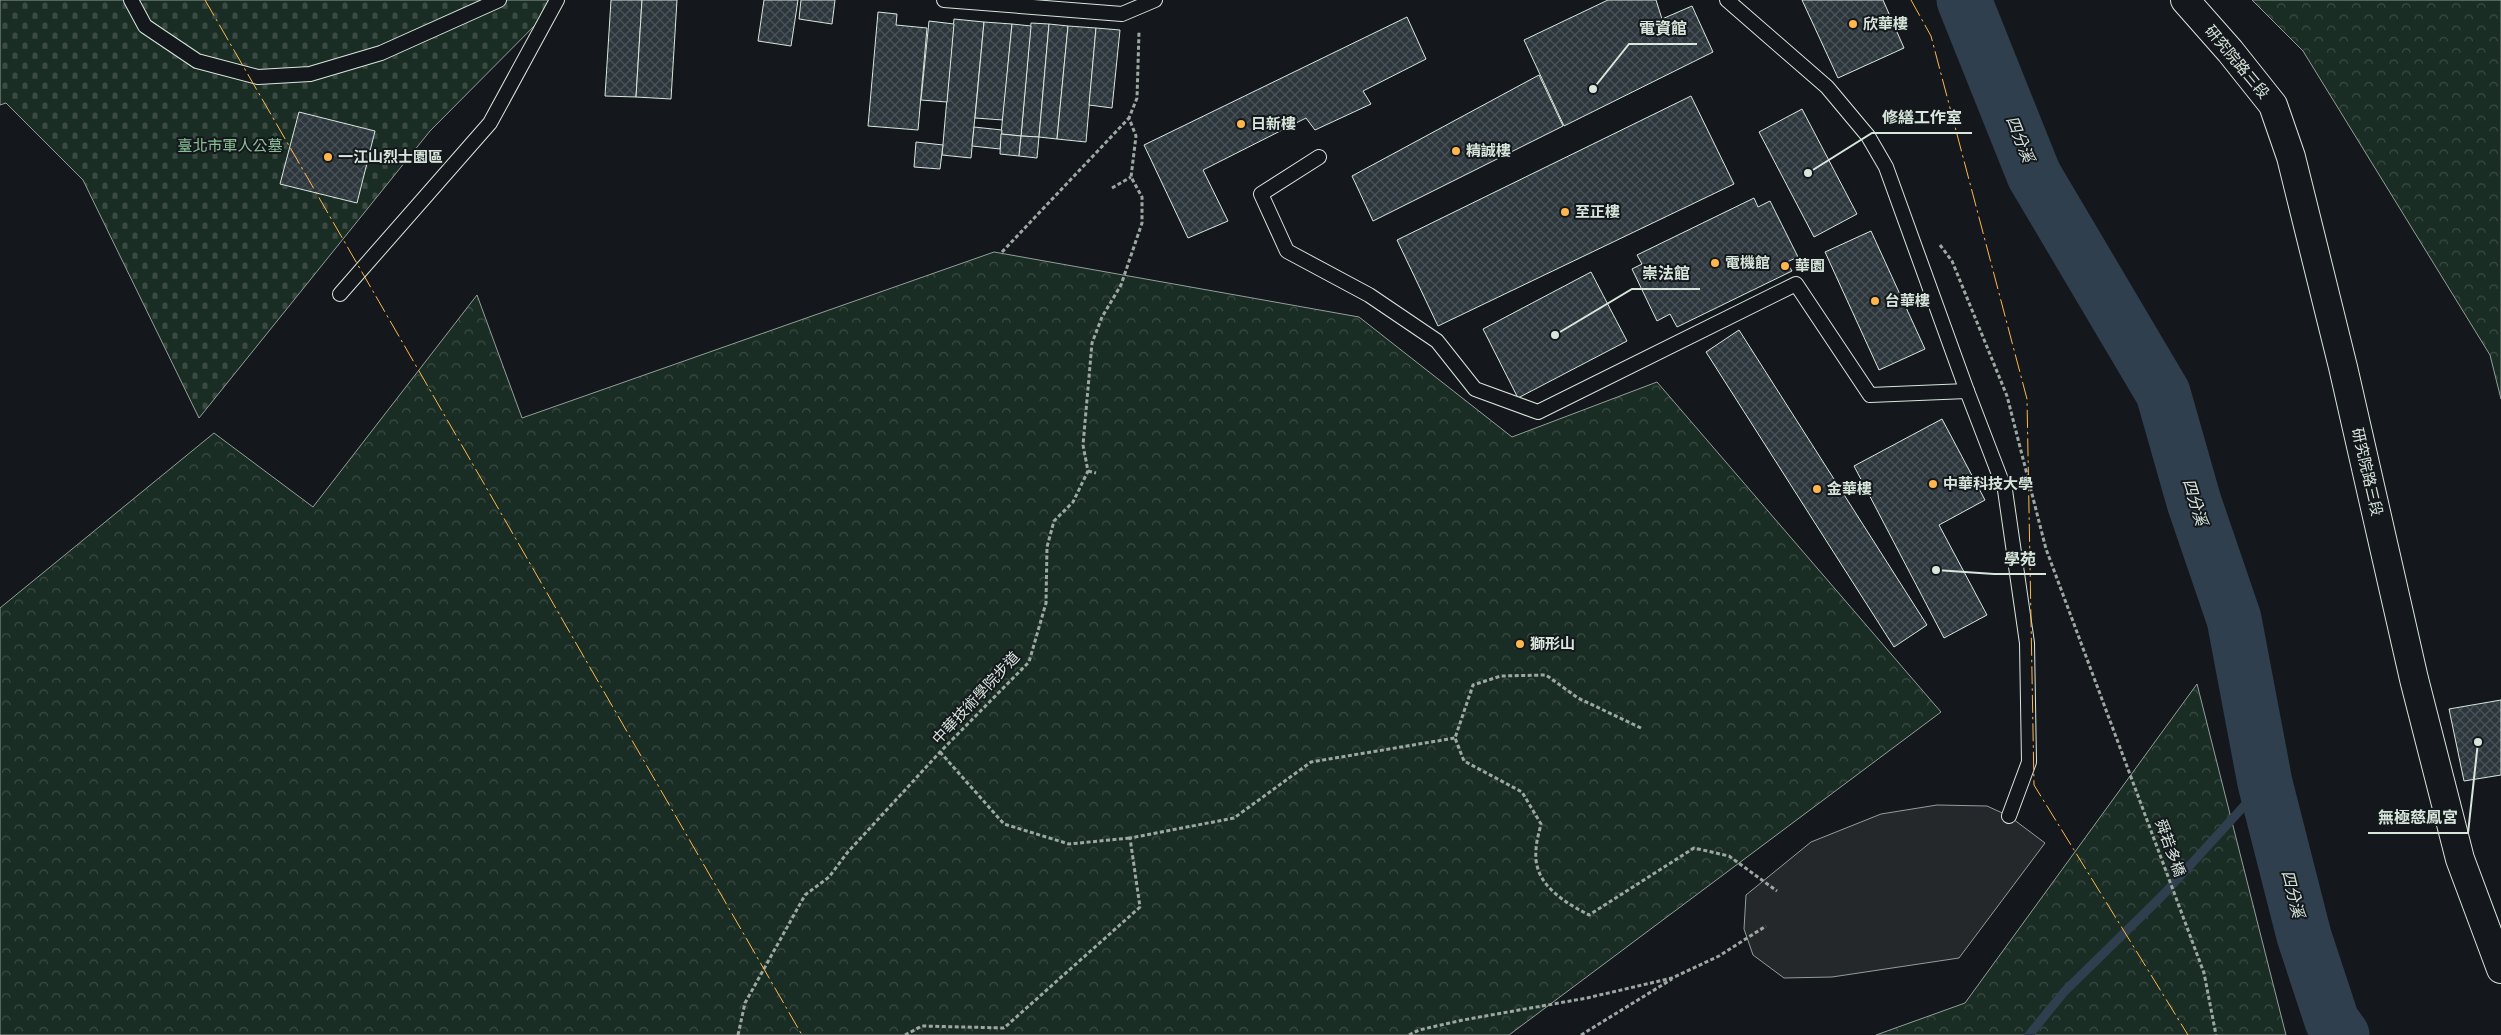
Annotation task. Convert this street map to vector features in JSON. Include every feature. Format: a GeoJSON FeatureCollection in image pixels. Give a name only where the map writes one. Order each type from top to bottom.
{"type":"FeatureCollection","features":[{"type":"Feature","properties":{"kind":"street","name":"研究院路三段"},"geometry":{"type":"LineString","coordinates":[[2185,0],[2230,51],[2273,105],[2291,157],[2341,358],[2414,679],[2460,859],[2501,969]]}},
{"type":"Feature","properties":{"kind":"lane"},"geometry":{"type":"LineString","coordinates":[[131,0],[145,26],[197,61],[258,77],[310,74],[380,53],[499,0]]}},
{"type":"Feature","properties":{"kind":"lane"},"geometry":{"type":"LineString","coordinates":[[340,294],[490,123],[557,0]]}},
{"type":"Feature","properties":{"kind":"lane"},"geometry":{"type":"LineString","coordinates":[[944,0],[1122,14],[1155,0]]}},
{"type":"Feature","properties":{"kind":"lane"},"geometry":{"type":"LineString","coordinates":[[1727,0],[1827,87],[1868,136],[1886,167],[1967,391],[2006,490],[2027,643],[2029,762],[2009,816]]}},
{"type":"Feature","properties":{"kind":"lane"},"geometry":{"type":"LineString","coordinates":[[1319,157],[1262,194],[1287,251],[1369,295],[1437,341],[1475,390],[1538,412],[1796,284],[1870,395],[1967,391]]}},
{"type":"Feature","properties":{"kind":"path"},"geometry":{"type":"LineString","coordinates":[[1002,252],[1129,118],[1137,98],[1141,35],[1128,12]]}},
{"type":"Feature","properties":{"kind":"path"},"geometry":{"type":"LineString","coordinates":[[1096,473],[1088,471],[1083,445],[1092,342],[1102,317],[1121,285],[1142,224],[1142,197],[1131,177],[1136,136],[1129,118]]}},
{"type":"Feature","properties":{"kind":"path"},"geometry":{"type":"LineString","coordinates":[[1112,188],[1131,177]]}},
{"type":"Feature","properties":{"kind":"path","name":"中華技術學院步道"},"geometry":{"type":"LineString","coordinates":[[738,1035],[745,1003],[805,895],[829,876],[847,853],[940,752],[1029,662],[1046,603],[1047,547],[1054,521],[1072,502],[1088,471]]}},
{"type":"Feature","properties":{"kind":"path"},"geometry":{"type":"LineString","coordinates":[[1641,728],[1578,698],[1546,676],[1501,676],[1473,685],[1455,738],[1464,761],[1522,792],[1541,824],[1535,852],[1540,878],[1565,903],[1589,915],[1694,848],[1730,856],[1777,892]]}},
{"type":"Feature","properties":{"kind":"path","name":"舜若多橋"},"geometry":{"type":"LineString","coordinates":[[2114,731],[2204,973],[2216,1035]]}},
{"type":"Feature","properties":{"kind":"path"},"geometry":{"type":"LineString","coordinates":[[940,752],[1004,824],[1069,844],[1130,838],[1234,818],[1311,762],[1455,738]]}},
{"type":"Feature","properties":{"kind":"path"},"geometry":{"type":"LineString","coordinates":[[905,1035],[922,1026],[1004,1028],[1140,907],[1130,838]]}},
{"type":"Feature","properties":{"kind":"path"},"geometry":{"type":"LineString","coordinates":[[1581,1035],[1677,976],[1719,956],[1766,926]]}},
{"type":"Feature","properties":{"kind":"path"},"geometry":{"type":"LineString","coordinates":[[1409,1035],[1419,1030],[1463,1020],[1587,998],[1677,976]]}},
{"type":"Feature","properties":{"kind":"green space","name":"臺北市軍人公墓"},"geometry":{"type":"Polygon","coordinates":[[[0,0],[560,0],[430,131],[199,418],[83,180],[6,103],[0,105],[0,0]]]}},
{"type":"Feature","properties":{"kind":"green space"},"geometry":{"type":"Polygon","coordinates":[[[2252,0],[2501,0],[2501,399],[2490,355],[2303,51],[2252,0]]]}},
{"type":"Feature","properties":{"kind":"green space"},"geometry":{"type":"Polygon","coordinates":[[[994,252],[1359,317],[1512,437],[1657,382],[1941,712],[1509,1035],[0,1035],[0,608],[214,433],[313,507],[477,295],[522,418],[994,252]]]}},
{"type":"Feature","properties":{"kind":"green space"},"geometry":{"type":"Polygon","coordinates":[[[2197,684],[2286,1035],[1876,1035],[1965,1003],[2197,684]]]}},
{"type":"Feature","properties":{"kind":"shaded area"},"geometry":{"type":"Polygon","coordinates":[[[1937,805],[1987,806],[2009,816],[2045,843],[1959,958],[1832,977],[1784,978],[1753,955],[1744,929],[1746,895],[1811,842],[1881,814],[1937,805]]]}},
{"type":"Feature","properties":{"kind":"building"},"geometry":{"type":"Polygon","coordinates":[[[611,0],[642,0],[636,97],[605,96],[611,0]]]}},
{"type":"Feature","properties":{"kind":"building"},"geometry":{"type":"Polygon","coordinates":[[[642,0],[677,0],[671,99],[636,97],[642,0]]]}},
{"type":"Feature","properties":{"kind":"building"},"geometry":{"type":"Polygon","coordinates":[[[764,0],[798,0],[791,46],[758,41],[764,0]]]}},
{"type":"Feature","properties":{"kind":"building"},"geometry":{"type":"Polygon","coordinates":[[[801,0],[835,0],[832,24],[799,19],[801,0]]]}},
{"type":"Feature","properties":{"kind":"building"},"geometry":{"type":"Polygon","coordinates":[[[1608,0],[1656,0],[1662,19],[1692,6],[1713,52],[1564,126],[1524,40],[1608,0]]]}},
{"type":"Feature","properties":{"kind":"building","name":"欣華樓"},"geometry":{"type":"Polygon","coordinates":[[[1802,0],[1883,0],[1904,48],[1838,78],[1802,0]]]}},
{"type":"Feature","properties":{"kind":"building"},"geometry":{"type":"Polygon","coordinates":[[[878,12],[897,14],[896,25],[927,28],[918,130],[868,126],[878,12]]]}},
{"type":"Feature","properties":{"kind":"building","name":"日新樓"},"geometry":{"type":"Polygon","coordinates":[[[1407,17],[1426,59],[1363,91],[1371,104],[1315,130],[1306,118],[1203,170],[1228,221],[1188,238],[1144,145],[1407,17]]]}},
{"type":"Feature","properties":{"kind":"building"},"geometry":{"type":"Polygon","coordinates":[[[954,19],[984,22],[971,158],[942,155],[954,19]]]}},
{"type":"Feature","properties":{"kind":"building"},"geometry":{"type":"Polygon","coordinates":[[[929,21],[954,24],[947,102],[921,100],[929,21]]]}},
{"type":"Feature","properties":{"kind":"building"},"geometry":{"type":"Polygon","coordinates":[[[984,22],[1012,24],[1003,120],[975,118],[984,22]]]}},
{"type":"Feature","properties":{"kind":"building"},"geometry":{"type":"Polygon","coordinates":[[[1031,23],[1049,24],[1039,137],[1021,136],[1031,23]]]}},
{"type":"Feature","properties":{"kind":"building"},"geometry":{"type":"Polygon","coordinates":[[[1012,24],[1031,26],[1021,136],[1001,134],[1012,24]]]}},
{"type":"Feature","properties":{"kind":"building"},"geometry":{"type":"Polygon","coordinates":[[[1049,24],[1068,26],[1057,139],[1039,137],[1049,24]]]}},
{"type":"Feature","properties":{"kind":"building"},"geometry":{"type":"Polygon","coordinates":[[[1068,26],[1096,28],[1086,142],[1057,139],[1068,26]]]}},
{"type":"Feature","properties":{"kind":"building"},"geometry":{"type":"Polygon","coordinates":[[[1096,28],[1120,30],[1112,108],[1089,105],[1096,28]]]}},
{"type":"Feature","properties":{"kind":"building","name":"精誠樓"},"geometry":{"type":"Polygon","coordinates":[[[1539,75],[1563,126],[1373,221],[1352,176],[1539,75]]]}},
{"type":"Feature","properties":{"kind":"building","name":"至正樓"},"geometry":{"type":"Polygon","coordinates":[[[1691,96],[1734,184],[1438,326],[1397,240],[1691,96]]]}},
{"type":"Feature","properties":{"kind":"building"},"geometry":{"type":"Polygon","coordinates":[[[1802,109],[1857,214],[1814,237],[1759,132],[1802,109]]]}},
{"type":"Feature","properties":{"kind":"building","name":"一江山烈士園區"},"geometry":{"type":"Polygon","coordinates":[[[299,112],[375,131],[357,203],[280,184],[299,112]]]}},
{"type":"Feature","properties":{"kind":"building"},"geometry":{"type":"Polygon","coordinates":[[[974,127],[1002,130],[1000,149],[972,146],[974,127]]]}},
{"type":"Feature","properties":{"kind":"building"},"geometry":{"type":"Polygon","coordinates":[[[1001,134],[1021,136],[1019,156],[1000,154],[1001,134]]]}},
{"type":"Feature","properties":{"kind":"building"},"geometry":{"type":"Polygon","coordinates":[[[1021,136],[1039,137],[1037,158],[1019,156],[1021,136]]]}},
{"type":"Feature","properties":{"kind":"building"},"geometry":{"type":"Polygon","coordinates":[[[916,142],[943,145],[940,169],[914,167],[916,142]]]}},
{"type":"Feature","properties":{"kind":"building","name":"電機館"},"geometry":{"type":"Polygon","coordinates":[[[1754,198],[1758,207],[1770,201],[1798,257],[1787,262],[1792,271],[1677,327],[1670,314],[1657,321],[1632,269],[1642,264],[1637,255],[1754,198]]]}},
{"type":"Feature","properties":{"kind":"building","name":"台華樓"},"geometry":{"type":"Polygon","coordinates":[[[1871,231],[1925,349],[1879,370],[1825,252],[1871,231]]]}},
{"type":"Feature","properties":{"kind":"building"},"geometry":{"type":"Polygon","coordinates":[[[1591,272],[1627,341],[1518,398],[1483,329],[1591,272]]]}},
{"type":"Feature","properties":{"kind":"building","name":"金華樓"},"geometry":{"type":"Polygon","coordinates":[[[1739,330],[1927,625],[1894,647],[1706,352],[1739,330]]]}},
{"type":"Feature","properties":{"kind":"building"},"geometry":{"type":"Polygon","coordinates":[[[1942,419],[1985,500],[1939,525],[1987,615],[1944,638],[1854,466],[1942,419]]]}},
{"type":"Feature","properties":{"kind":"building"},"geometry":{"type":"Polygon","coordinates":[[[2501,700],[2501,775],[2464,781],[2449,709],[2501,700]]]}},
{"type":"Feature","properties":{"kind":"waterway","name":"四分溪"},"geometry":{"type":"LineString","coordinates":[[1964,0],[2034,175],[2163,393],[2194,502],[2234,619],[2265,783],[2304,936],[2332,1021],[2342,1035]]}},
{"type":"Feature","properties":{"kind":"waterway"},"geometry":{"type":"LineString","coordinates":[[2029,1035],[2064,992],[2162,896],[2265,783]]}},
{"type":"Feature","properties":{"kind":"power"},"geometry":{"type":"LineString","coordinates":[[205,0],[802,1035]]}},
{"type":"Feature","properties":{"kind":"power"},"geometry":{"type":"LineString","coordinates":[[1911,0],[1931,36],[2027,399],[2034,785],[2188,1035]]}},
{"type":"Feature","properties":{"kind":"place","name":"欣華樓"},"geometry":{"type":"Point","coordinates":[1853,24]}},
{"type":"Feature","properties":{"kind":"place","name":"電資館"},"geometry":{"type":"Point","coordinates":[1593,89]}},
{"type":"Feature","properties":{"kind":"place","name":"日新樓"},"geometry":{"type":"Point","coordinates":[1241,124]}},
{"type":"Feature","properties":{"kind":"place","name":"精誠樓"},"geometry":{"type":"Point","coordinates":[1456,151]}},
{"type":"Feature","properties":{"kind":"place","name":"一江山烈士園區"},"geometry":{"type":"Point","coordinates":[328,157]}},
{"type":"Feature","properties":{"kind":"place","name":"修繕工作室"},"geometry":{"type":"Point","coordinates":[1808,173]}},
{"type":"Feature","properties":{"kind":"place","name":"至正樓"},"geometry":{"type":"Point","coordinates":[1565,212]}},
{"type":"Feature","properties":{"kind":"place","name":"電機館"},"geometry":{"type":"Point","coordinates":[1715,263]}},
{"type":"Feature","properties":{"kind":"place","name":"華園"},"geometry":{"type":"Point","coordinates":[1785,266]}},
{"type":"Feature","properties":{"kind":"place","name":"台華樓"},"geometry":{"type":"Point","coordinates":[1875,301]}},
{"type":"Feature","properties":{"kind":"place","name":"崇法館"},"geometry":{"type":"Point","coordinates":[1555,335]}},
{"type":"Feature","properties":{"kind":"place","name":"中華科技大學"},"geometry":{"type":"Point","coordinates":[1933,484]}},
{"type":"Feature","properties":{"kind":"place","name":"金華樓"},"geometry":{"type":"Point","coordinates":[1817,489]}},
{"type":"Feature","properties":{"kind":"place","name":"學苑"},"geometry":{"type":"Point","coordinates":[1936,570]}},
{"type":"Feature","properties":{"kind":"place","name":"獅形山"},"geometry":{"type":"Point","coordinates":[1520,644]}},
{"type":"Feature","properties":{"kind":"place","name":"無極慈鳳宮"},"geometry":{"type":"Point","coordinates":[2478,742]}}]}
